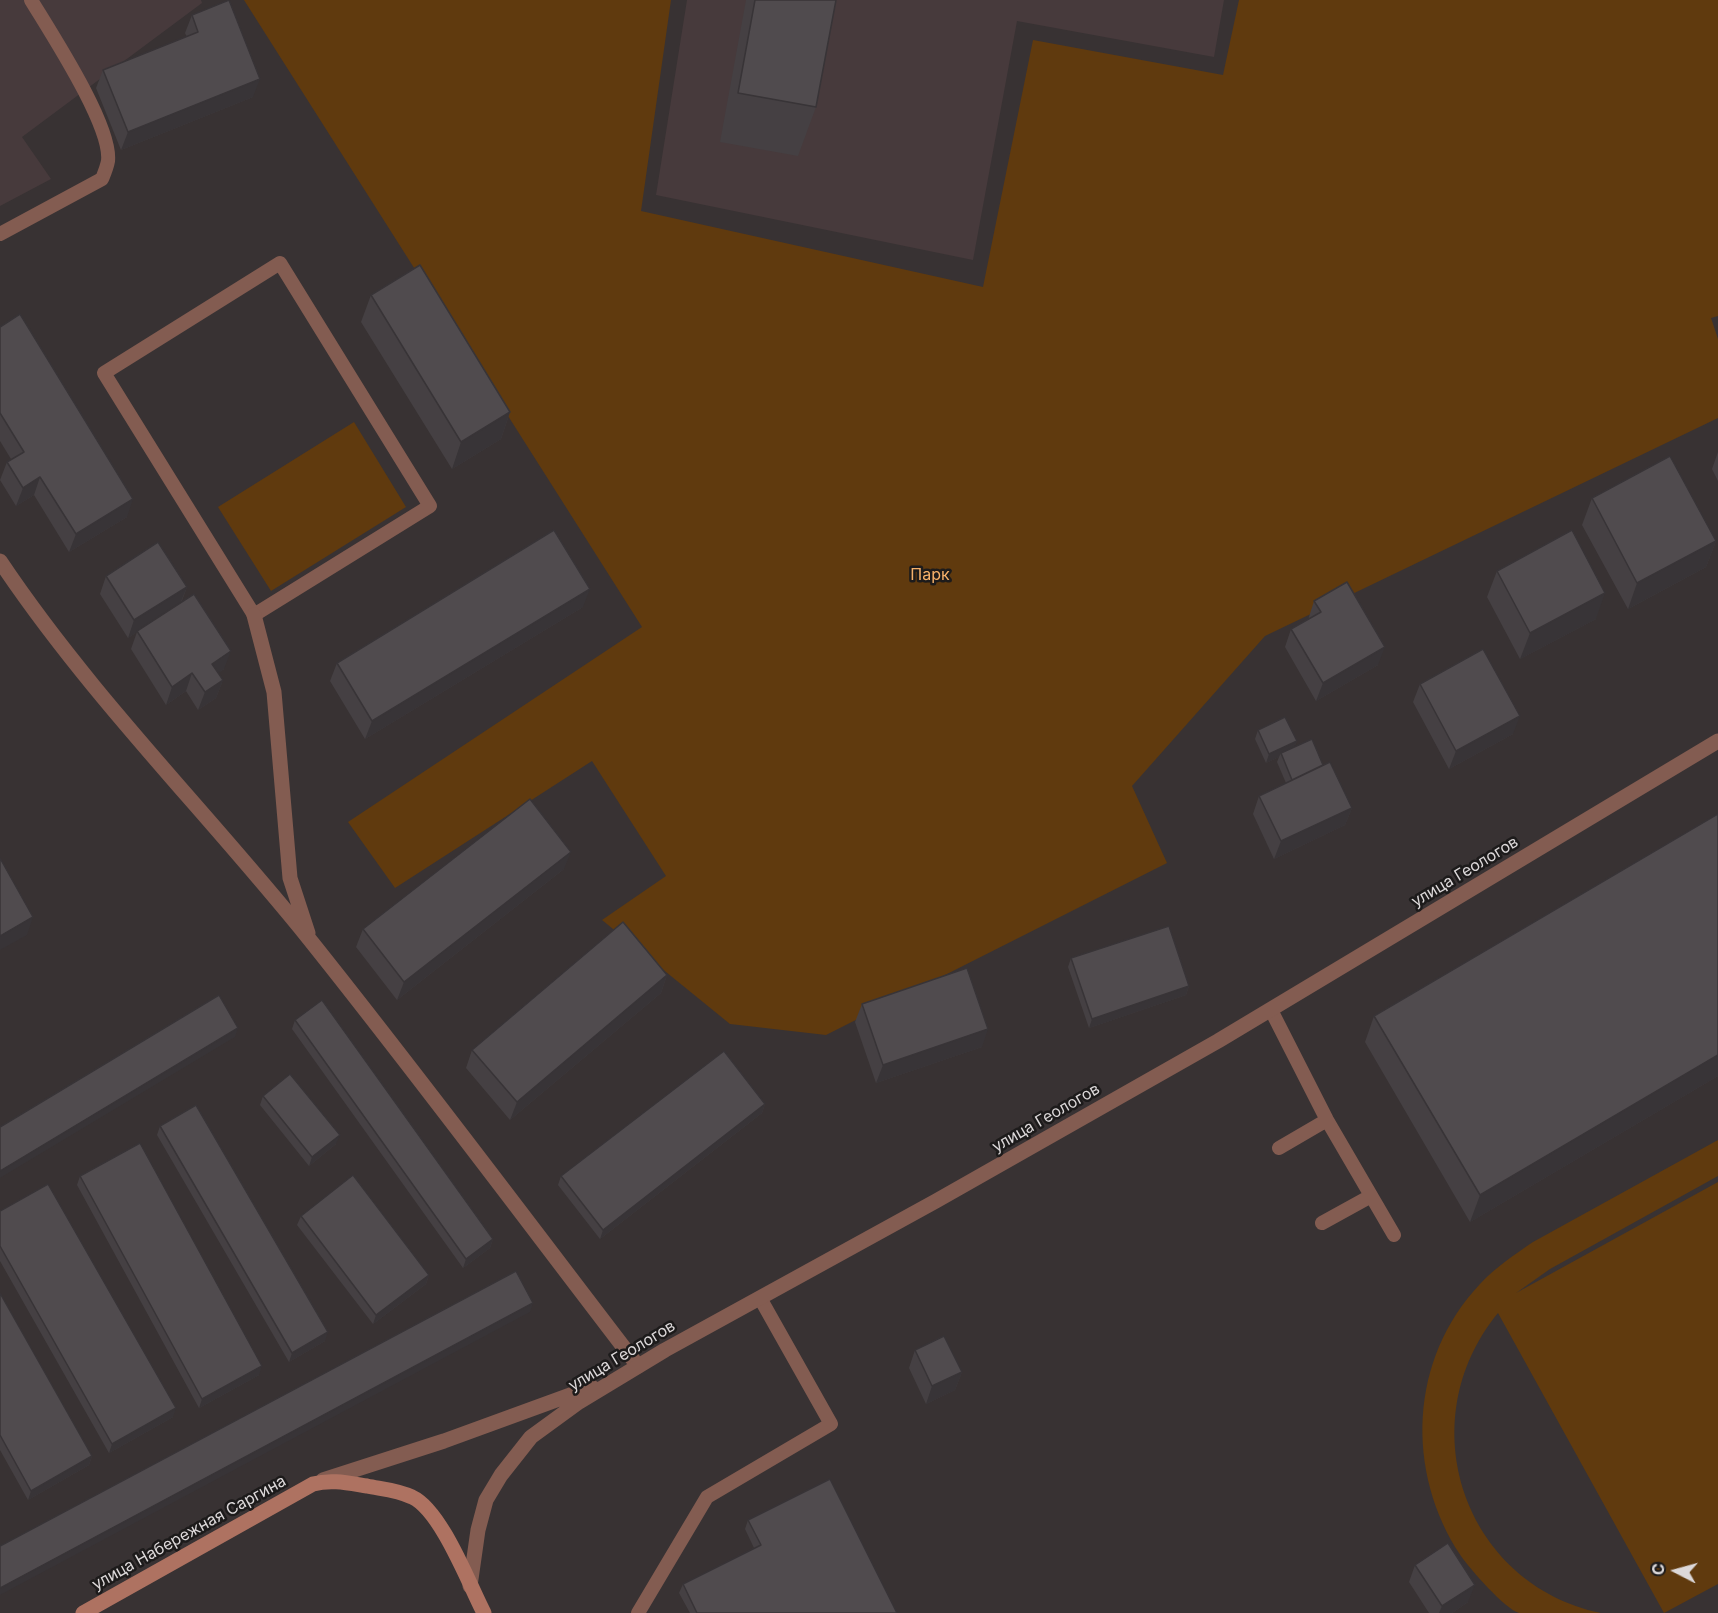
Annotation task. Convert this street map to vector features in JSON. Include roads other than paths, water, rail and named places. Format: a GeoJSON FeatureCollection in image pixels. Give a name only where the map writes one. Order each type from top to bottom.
{"type":"FeatureCollection","features":[{"type":"Feature","properties":{"kind":"main road"},"geometry":{"type":"LineString","coordinates":[[313,1484],[327,1480],[344,1482],[394,1491],[412,1497],[429,1511],[448,1540],[484,1613]]}},
{"type":"Feature","properties":{"kind":"main road","name":"улица Набережная Саргина"},"geometry":{"type":"LineString","coordinates":[[83,1613],[313,1484]]}},
{"type":"Feature","properties":{"kind":"street"},"geometry":{"type":"LineString","coordinates":[[0,561],[32,609],[73,661],[310,940],[639,1366]]}},
{"type":"Feature","properties":{"kind":"street"},"geometry":{"type":"LineString","coordinates":[[254,615],[274,692],[290,878],[310,940]]}},
{"type":"Feature","properties":{"kind":"street","name":"улица Геологов"},"geometry":{"type":"LineString","coordinates":[[470,1586],[478,1530],[486,1500],[501,1475],[531,1437],[579,1402],[1270,1010],[1718,741]]}},
{"type":"Feature","properties":{"kind":"street"},"geometry":{"type":"LineString","coordinates":[[313,1484],[444,1441],[620,1377]]}},
{"type":"Feature","properties":{"kind":"lane"},"geometry":{"type":"LineString","coordinates":[[0,234],[102,179],[108,161],[105,136],[84,91],[31,0]]}},
{"type":"Feature","properties":{"kind":"lane"},"geometry":{"type":"LineString","coordinates":[[280,264],[430,506],[254,615],[104,373],[280,264]]}},
{"type":"Feature","properties":{"kind":"lane"},"geometry":{"type":"LineString","coordinates":[[1270,1010],[1327,1120],[1394,1234]]}},
{"type":"Feature","properties":{"kind":"lane"},"geometry":{"type":"LineString","coordinates":[[1279,1148],[1327,1120]]}},
{"type":"Feature","properties":{"kind":"lane"},"geometry":{"type":"LineString","coordinates":[[1322,1223],[1371,1196]]}},
{"type":"Feature","properties":{"kind":"lane"},"geometry":{"type":"LineString","coordinates":[[638,1613],[706,1497],[831,1424],[760,1298]]}},
{"type":"Feature","properties":{"kind":"park label","name":"Парк"},"geometry":{"type":"Point","coordinates":[930,575]}}]}
